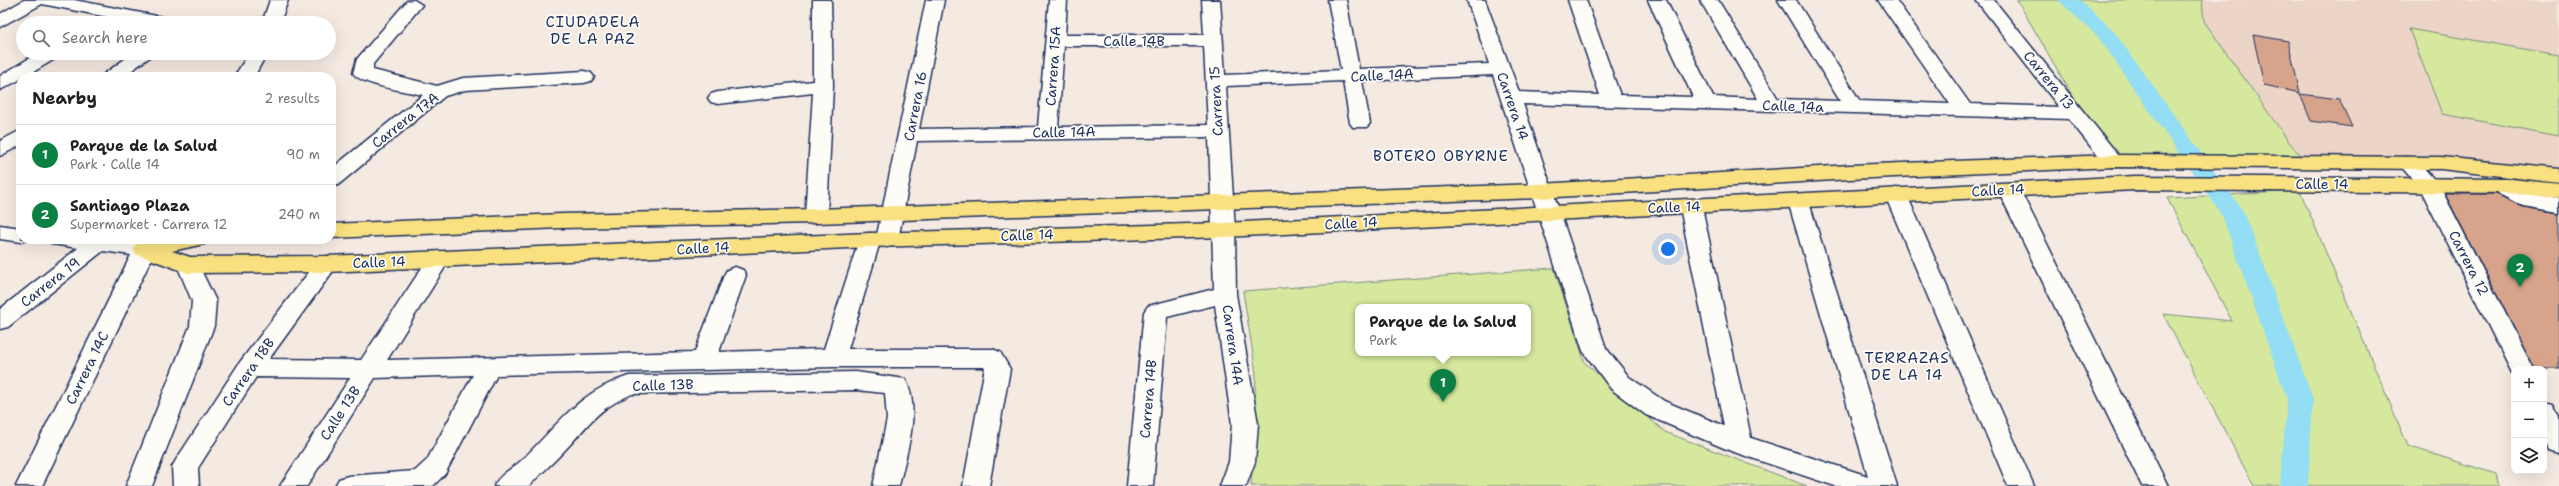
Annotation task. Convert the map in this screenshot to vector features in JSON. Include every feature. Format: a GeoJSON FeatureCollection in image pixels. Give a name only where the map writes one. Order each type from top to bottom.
{"type":"FeatureCollection","features":[{"type":"Feature","properties":{"kind":"main road","name":"Calle 14"},"geometry":{"type":"LineString","coordinates":[[336,231],[561,221],[816,216],[1541,191],[1850,172],[2113,160],[2441,163],[2555,187]]}},
{"type":"Feature","properties":{"kind":"main road","name":"Calle 14"},"geometry":{"type":"LineString","coordinates":[[147,244],[188,265],[327,264],[879,240],[1224,230],[2134,183],[2500,186]]}},
{"type":"Feature","properties":{"kind":"street"},"geometry":{"type":"LineString","coordinates":[[0,22],[37,0]]}},
{"type":"Feature","properties":{"kind":"street"},"geometry":{"type":"LineString","coordinates":[[46,0],[131,16]]}},
{"type":"Feature","properties":{"kind":"street"},"geometry":{"type":"LineString","coordinates":[[273,16],[279,0]]}},
{"type":"Feature","properties":{"kind":"street"},"geometry":{"type":"LineString","coordinates":[[816,216],[823,86],[822,0]]}},
{"type":"Feature","properties":{"kind":"street","name":"Carrera 16"},"geometry":{"type":"LineString","coordinates":[[833,358],[879,240],[893,213],[935,0]]}},
{"type":"Feature","properties":{"kind":"street","name":"Carrera 15A"},"geometry":{"type":"LineString","coordinates":[[1048,132],[1058,0]]}},
{"type":"Feature","properties":{"kind":"street","name":"Carrera 15"},"geometry":{"type":"LineString","coordinates":[[1211,0],[1222,202]]}},
{"type":"Feature","properties":{"kind":"street"},"geometry":{"type":"LineString","coordinates":[[1337,0],[1360,123]]}},
{"type":"Feature","properties":{"kind":"street","name":"Carrera 14"},"geometry":{"type":"LineString","coordinates":[[1476,0],[1511,98],[1547,213],[1595,351],[1620,383],[1655,408],[1740,444],[1866,486]]}},
{"type":"Feature","properties":{"kind":"street"},"geometry":{"type":"LineString","coordinates":[[1577,0],[1612,101]]}},
{"type":"Feature","properties":{"kind":"street"},"geometry":{"type":"LineString","coordinates":[[1657,0],[1706,103]]}},
{"type":"Feature","properties":{"kind":"street"},"geometry":{"type":"LineString","coordinates":[[1709,0],[1772,105]]}},
{"type":"Feature","properties":{"kind":"street"},"geometry":{"type":"LineString","coordinates":[[1787,0],[1854,107]]}},
{"type":"Feature","properties":{"kind":"street"},"geometry":{"type":"LineString","coordinates":[[1887,0],[1964,110]]}},
{"type":"Feature","properties":{"kind":"street","name":"Carrera 13"},"geometry":{"type":"LineString","coordinates":[[1985,0],[2113,160]]}},
{"type":"Feature","properties":{"kind":"street"},"geometry":{"type":"LineString","coordinates":[[413,5],[364,63],[363,73],[382,80],[438,92]]}},
{"type":"Feature","properties":{"kind":"street"},"geometry":{"type":"LineString","coordinates":[[111,16],[116,13]]}},
{"type":"Feature","properties":{"kind":"street","name":"Calle 14B"},"geometry":{"type":"LineString","coordinates":[[1055,41],[1213,40]]}},
{"type":"Feature","properties":{"kind":"street"},"geometry":{"type":"LineString","coordinates":[[20,72],[39,60]]}},
{"type":"Feature","properties":{"kind":"street"},"geometry":{"type":"LineString","coordinates":[[118,72],[136,60]]}},
{"type":"Feature","properties":{"kind":"street"},"geometry":{"type":"LineString","coordinates":[[247,72],[254,60]]}},
{"type":"Feature","properties":{"kind":"street","name":"Calle 14A"},"geometry":{"type":"LineString","coordinates":[[1215,81],[1500,69]]}},
{"type":"Feature","properties":{"kind":"street"},"geometry":{"type":"LineString","coordinates":[[0,84],[16,74]]}},
{"type":"Feature","properties":{"kind":"street","name":"Carrera 17A"},"geometry":{"type":"LineString","coordinates":[[336,176],[438,92],[463,84],[584,78]]}},
{"type":"Feature","properties":{"kind":"street"},"geometry":{"type":"LineString","coordinates":[[718,98],[823,86]]}},
{"type":"Feature","properties":{"kind":"street","name":"Calle 14a"},"geometry":{"type":"LineString","coordinates":[[1511,98],[2076,113]]}},
{"type":"Feature","properties":{"kind":"street","name":"Calle 14A"},"geometry":{"type":"LineString","coordinates":[[909,135],[1048,132],[1218,131]]}},
{"type":"Feature","properties":{"kind":"street"},"geometry":{"type":"LineString","coordinates":[[0,150],[16,139]]}},
{"type":"Feature","properties":{"kind":"street","name":"Carrera 12"},"geometry":{"type":"LineString","coordinates":[[2408,163],[2429,185],[2520,366]]}},
{"type":"Feature","properties":{"kind":"street"},"geometry":{"type":"LineString","coordinates":[[2500,186],[2531,201],[2555,187]]}},
{"type":"Feature","properties":{"kind":"street"},"geometry":{"type":"LineString","coordinates":[[2009,190],[2155,486]]}},
{"type":"Feature","properties":{"kind":"street"},"geometry":{"type":"LineString","coordinates":[[1896,195],[2021,486]]}},
{"type":"Feature","properties":{"kind":"street"},"geometry":{"type":"LineString","coordinates":[[1799,201],[1884,486]]}},
{"type":"Feature","properties":{"kind":"street","name":"Carrera 14A"},"geometry":{"type":"LineString","coordinates":[[1222,202],[1225,294],[1245,424],[1242,462],[1233,486]]}},
{"type":"Feature","properties":{"kind":"street"},"geometry":{"type":"LineString","coordinates":[[1691,207],[1740,444]]}},
{"type":"Feature","properties":{"kind":"street"},"geometry":{"type":"LineString","coordinates":[[0,232],[16,234]]}},
{"type":"Feature","properties":{"kind":"street","name":"Carrera 19"},"geometry":{"type":"LineString","coordinates":[[0,320],[98,244]]}},
{"type":"Feature","properties":{"kind":"street","name":"Carrera 14C"},"geometry":{"type":"LineString","coordinates":[[29,486],[147,244]]}},
{"type":"Feature","properties":{"kind":"street","name":"Calle 13B"},"geometry":{"type":"LineString","coordinates":[[293,486],[439,259]]}},
{"type":"Feature","properties":{"kind":"street","name":"Carrera 18B"},"geometry":{"type":"LineString","coordinates":[[186,486],[185,467],[249,368],[327,264]]}},
{"type":"Feature","properties":{"kind":"street"},"geometry":{"type":"LineString","coordinates":[[139,486],[202,326],[204,301],[188,265]]}},
{"type":"Feature","properties":{"kind":"street"},"geometry":{"type":"LineString","coordinates":[[704,361],[735,275]]}},
{"type":"Feature","properties":{"kind":"street","name":"Carrera 14B"},"geometry":{"type":"LineString","coordinates":[[1140,486],[1156,312],[1225,294]]}},
{"type":"Feature","properties":{"kind":"street"},"geometry":{"type":"LineString","coordinates":[[249,368],[369,369],[833,358],[992,358],[998,369],[976,486]]}},
{"type":"Feature","properties":{"kind":"street"},"geometry":{"type":"LineString","coordinates":[[348,486],[421,481],[436,467],[490,366]]}},
{"type":"Feature","properties":{"kind":"street","name":"Calle 13B"},"geometry":{"type":"LineString","coordinates":[[507,486],[518,480],[556,443],[582,412],[602,397],[629,385],[856,381],[896,385],[900,419],[886,486]]}},
{"type":"Feature","properties":{"kind":"street"},"geometry":{"type":"LineString","coordinates":[[2547,419],[2559,443]]}},
{"type":"Feature","properties":{"kind":"shaded area"},"geometry":{"type":"Polygon","coordinates":[[[2202,0],[2559,0],[2559,176],[2541,172],[2306,162],[2289,142],[2204,21],[2202,0]]]}},
{"type":"Feature","properties":{"kind":"green space"},"geometry":{"type":"Polygon","coordinates":[[[2017,0],[2202,0],[2204,21],[2289,142],[2306,162],[2113,161],[2069,90],[2017,0]]]}},
{"type":"Feature","properties":{"kind":"green space"},"geometry":{"type":"Polygon","coordinates":[[[2409,29],[2559,55],[2559,136],[2442,114],[2409,29]]]}},
{"type":"Feature","properties":{"kind":"green space"},"geometry":{"type":"Polygon","coordinates":[[[2300,191],[2408,446],[2496,474],[2499,486],[2254,486],[2163,314],[2232,321],[2167,198],[2300,191]]]}},
{"type":"Feature","properties":{"kind":"green space"},"geometry":{"type":"Polygon","coordinates":[[[1554,268],[1585,363],[1665,432],[1807,486],[1251,486],[1256,373],[1243,291],[1554,268]]]}},
{"type":"Feature","properties":{"kind":"building"},"geometry":{"type":"Polygon","coordinates":[[[2253,35],[2288,41],[2300,93],[2264,85],[2253,35]]]}},
{"type":"Feature","properties":{"kind":"building"},"geometry":{"type":"Polygon","coordinates":[[[2300,94],[2339,99],[2352,127],[2311,121],[2300,94]]]}},
{"type":"Feature","properties":{"kind":"building"},"geometry":{"type":"Polygon","coordinates":[[[2445,194],[2496,194],[2523,207],[2559,213],[2559,369],[2547,369],[2547,366],[2533,366],[2445,194]]]}},
{"type":"Feature","properties":{"kind":"waterway"},"geometry":{"type":"LineString","coordinates":[[2068,0],[2105,33],[2233,214],[2300,399],[2294,486]]}},
{"type":"Feature","properties":{"kind":"place","name":"Santiago Plaza"},"geometry":{"type":"Point","coordinates":[2520,287]}},
{"type":"Feature","properties":{"kind":"place","name":"Parque de la Salud"},"geometry":{"type":"Point","coordinates":[1443,402]}},
{"type":"Feature","properties":{"kind":"district","name":"CIUDADELA DE LA PAZ"},"geometry":{"type":"Point","coordinates":[593,30]}},
{"type":"Feature","properties":{"kind":"district","name":"BOTERO OBYRNE"},"geometry":{"type":"Point","coordinates":[1441,156]}},
{"type":"Feature","properties":{"kind":"district","name":"TERRAZAS DE LA 14"},"geometry":{"type":"Point","coordinates":[1907,366]}}]}
